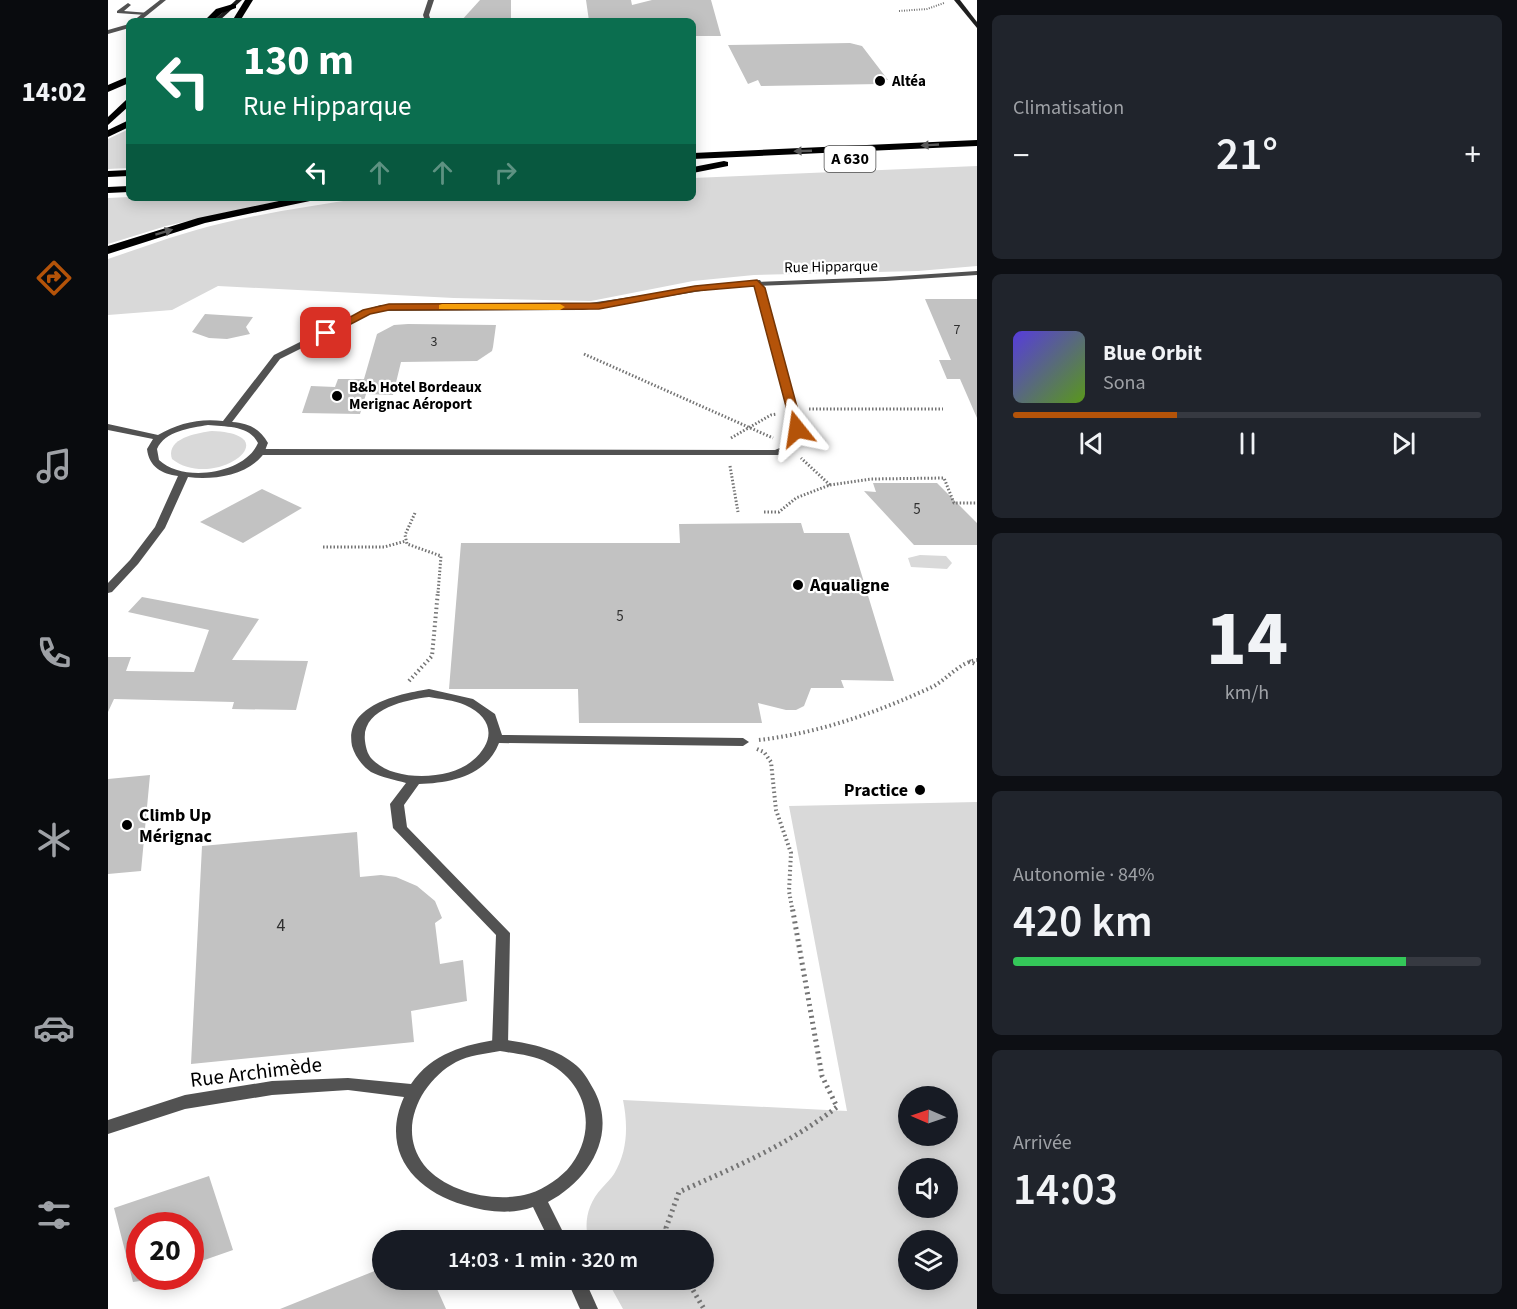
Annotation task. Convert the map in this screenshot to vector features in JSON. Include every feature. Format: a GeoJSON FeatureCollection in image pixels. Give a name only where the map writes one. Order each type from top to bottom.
{"type":"FeatureCollection","features":[{"type":"Feature","properties":{"kind":"highway"},"geometry":{"type":"LineString","coordinates":[[238,18],[249,0]]}},
{"type":"Feature","properties":{"kind":"highway"},"geometry":{"type":"LineString","coordinates":[[211,18],[219,11],[236,3]]}},
{"type":"Feature","properties":{"kind":"highway"},"geometry":{"type":"LineString","coordinates":[[108,89],[126,80]]}},
{"type":"Feature","properties":{"kind":"highway"},"geometry":{"type":"LineString","coordinates":[[108,134],[126,125]]}},
{"type":"Feature","properties":{"kind":"highway","name":"A 630"},"geometry":{"type":"LineString","coordinates":[[696,156],[977,143]]}},
{"type":"Feature","properties":{"kind":"highway","name":"A 630"},"geometry":{"type":"LineString","coordinates":[[696,167],[977,154]]}},
{"type":"Feature","properties":{"kind":"highway"},"geometry":{"type":"LineString","coordinates":[[108,176],[126,175]]}},
{"type":"Feature","properties":{"kind":"highway"},"geometry":{"type":"LineString","coordinates":[[108,190],[126,189]]}},
{"type":"Feature","properties":{"kind":"highway"},"geometry":{"type":"LineString","coordinates":[[108,250],[201,220],[295,201]]}},
{"type":"Feature","properties":{"kind":"main road"},"geometry":{"type":"LineString","coordinates":[[957,0],[977,26]]}},
{"type":"Feature","properties":{"kind":"main road"},"geometry":{"type":"LineString","coordinates":[[219,18],[236,3]]}},
{"type":"Feature","properties":{"kind":"main road"},"geometry":{"type":"LineString","coordinates":[[108,122],[126,105]]}},
{"type":"Feature","properties":{"kind":"street"},"geometry":{"type":"LineString","coordinates":[[140,18],[163,0]]}},
{"type":"Feature","properties":{"kind":"street"},"geometry":{"type":"LineString","coordinates":[[427,18],[431,0]]}},
{"type":"Feature","properties":{"kind":"street"},"geometry":{"type":"LineString","coordinates":[[131,2],[119,12],[146,13]]}},
{"type":"Feature","properties":{"kind":"street"},"geometry":{"type":"LineString","coordinates":[[108,32],[126,27]]}},
{"type":"Feature","properties":{"kind":"street","name":"Rue Hipparque"},"geometry":{"type":"LineString","coordinates":[[227,422],[277,357],[374,310],[398,306],[591,307],[695,289],[757,282],[885,279],[977,273]]}},
{"type":"Feature","properties":{"kind":"street"},"geometry":{"type":"LineString","coordinates":[[262,452],[777,453],[801,442],[761,288],[757,282]]}},
{"type":"Feature","properties":{"kind":"street"},"geometry":{"type":"LineString","coordinates":[[227,422],[253,429],[261,436],[264,444],[262,452],[246,465],[222,474],[184,475],[168,471],[157,464],[152,456],[153,447],[160,438],[172,430],[189,425],[227,422]]}},
{"type":"Feature","properties":{"kind":"street"},"geometry":{"type":"LineString","coordinates":[[108,427],[160,438]]}},
{"type":"Feature","properties":{"kind":"street"},"geometry":{"type":"LineString","coordinates":[[108,590],[134,562],[160,528],[184,475]]}},
{"type":"Feature","properties":{"kind":"street"},"geometry":{"type":"LineString","coordinates":[[429,693],[452,695],[471,702],[486,712],[495,725],[497,739],[491,753],[460,775],[438,780],[415,781],[392,777],[374,768],[361,755],[357,741],[360,726],[370,713],[387,703],[407,696],[429,693]]}},
{"type":"Feature","properties":{"kind":"street"},"geometry":{"type":"LineString","coordinates":[[497,739],[743,742]]}},
{"type":"Feature","properties":{"kind":"street"},"geometry":{"type":"LineString","coordinates":[[415,781],[397,804],[400,828],[503,933],[500,1045]]}},
{"type":"Feature","properties":{"kind":"street"},"geometry":{"type":"LineString","coordinates":[[500,1045],[531,1049],[558,1060],[580,1079],[593,1102],[596,1129],[589,1155],[570,1178],[538,1199],[510,1204],[475,1202],[443,1190],[418,1170],[405,1145],[403,1117],[413,1090],[428,1072],[449,1058],[474,1049],[500,1045]]}},
{"type":"Feature","properties":{"kind":"street","name":"Rue Archimède"},"geometry":{"type":"LineString","coordinates":[[108,1127],[185,1102],[272,1088],[348,1084],[413,1090]]}},
{"type":"Feature","properties":{"kind":"street"},"geometry":{"type":"LineString","coordinates":[[538,1199],[553,1230]]}},
{"type":"Feature","properties":{"kind":"street"},"geometry":{"type":"LineString","coordinates":[[581,1290],[590,1309]]}},
{"type":"Feature","properties":{"kind":"path"},"geometry":{"type":"LineString","coordinates":[[899,11],[927,9],[947,0]]}},
{"type":"Feature","properties":{"kind":"path"},"geometry":{"type":"LineString","coordinates":[[584,354],[811,454],[801,458],[830,485]]}},
{"type":"Feature","properties":{"kind":"path"},"geometry":{"type":"LineString","coordinates":[[764,512],[779,512],[787,502],[830,485],[871,478],[944,478],[954,503],[977,503]]}},
{"type":"Feature","properties":{"kind":"path"},"geometry":{"type":"LineString","coordinates":[[407,696],[404,686],[432,657],[441,556],[407,544],[405,535],[415,513]]}},
{"type":"Feature","properties":{"kind":"path"},"geometry":{"type":"LineString","coordinates":[[323,547],[384,547],[406,541]]}},
{"type":"Feature","properties":{"kind":"path"},"geometry":{"type":"LineString","coordinates":[[743,742],[795,736],[881,710],[939,684],[969,661],[977,660]]}},
{"type":"Feature","properties":{"kind":"path"},"geometry":{"type":"LineString","coordinates":[[969,661],[977,665]]}},
{"type":"Feature","properties":{"kind":"path"},"geometry":{"type":"LineString","coordinates":[[666,1230],[679,1192],[777,1148],[837,1107],[822,1076],[789,891],[791,853],[776,810],[771,762],[764,752],[743,742]]}},
{"type":"Feature","properties":{"kind":"path"},"geometry":{"type":"LineString","coordinates":[[693,1290],[704,1309]]}},
{"type":"Feature","properties":{"kind":"shaded area"},"geometry":{"type":"Polygon","coordinates":[[[126,130],[126,168],[108,169],[108,139],[126,130]]]}},
{"type":"Feature","properties":{"kind":"shaded area"},"geometry":{"type":"Polygon","coordinates":[[[977,166],[977,266],[918,271],[754,275],[693,281],[591,301],[454,298],[218,286],[172,310],[108,315],[108,259],[240,219],[345,201],[696,201],[696,178],[977,166]]]}},
{"type":"Feature","properties":{"kind":"shaded area"},"geometry":{"type":"Polygon","coordinates":[[[126,197],[126,201],[278,201],[166,226],[108,244],[108,198],[126,197]]]}},
{"type":"Feature","properties":{"kind":"shaded area"},"geometry":{"type":"Polygon","coordinates":[[[212,431],[235,434],[245,441],[245,450],[237,458],[224,465],[207,469],[189,467],[172,459],[173,446],[178,441],[191,435],[212,431]]]}},
{"type":"Feature","properties":{"kind":"shaded area"},"geometry":{"type":"Polygon","coordinates":[[[920,555],[946,556],[952,563],[947,569],[911,567],[908,558],[920,555]]]}},
{"type":"Feature","properties":{"kind":"shaded area"},"geometry":{"type":"Polygon","coordinates":[[[977,802],[977,1309],[623,1309],[613,1290],[714,1290],[714,1230],[587,1230],[590,1206],[614,1174],[622,1156],[626,1128],[623,1100],[847,1111],[789,806],[977,802]]]}},
{"type":"Feature","properties":{"kind":"building"},"geometry":{"type":"Polygon","coordinates":[[[480,0],[511,0],[511,18],[464,18],[480,0]]]}},
{"type":"Feature","properties":{"kind":"building"},"geometry":{"type":"Polygon","coordinates":[[[586,0],[631,0],[632,5],[652,0],[711,0],[721,36],[696,36],[696,18],[589,18],[586,0]]]}},
{"type":"Feature","properties":{"kind":"building"},"geometry":{"type":"Polygon","coordinates":[[[850,43],[862,46],[888,80],[882,80],[880,84],[761,86],[758,80],[748,84],[728,45],[850,43]]]}},
{"type":"Feature","properties":{"kind":"building"},"geometry":{"type":"Polygon","coordinates":[[[925,299],[977,299],[977,418],[960,379],[947,379],[939,360],[951,360],[925,299]]]}},
{"type":"Feature","properties":{"kind":"building"},"geometry":{"type":"Polygon","coordinates":[[[205,314],[253,317],[246,327],[250,334],[227,339],[209,338],[192,332],[205,314]]]}},
{"type":"Feature","properties":{"kind":"building"},"geometry":{"type":"Polygon","coordinates":[[[394,325],[496,325],[492,351],[477,361],[401,362],[393,395],[366,394],[360,414],[302,413],[311,386],[335,387],[338,379],[364,379],[377,334],[394,325]]]}},
{"type":"Feature","properties":{"kind":"building"},"geometry":{"type":"Polygon","coordinates":[[[873,483],[937,483],[977,523],[977,545],[914,545],[864,491],[876,492],[873,483]]]}},
{"type":"Feature","properties":{"kind":"building"},"geometry":{"type":"Polygon","coordinates":[[[262,489],[302,508],[243,543],[200,522],[262,489]]]}},
{"type":"Feature","properties":{"kind":"building"},"geometry":{"type":"Polygon","coordinates":[[[801,523],[804,533],[849,533],[894,681],[841,680],[844,688],[811,688],[804,706],[796,710],[786,710],[758,703],[762,723],[579,723],[578,689],[449,689],[461,543],[680,543],[679,524],[801,523]]]}},
{"type":"Feature","properties":{"kind":"building"},"geometry":{"type":"Polygon","coordinates":[[[142,597],[259,619],[232,660],[308,661],[296,710],[232,709],[234,702],[114,699],[108,712],[108,657],[131,657],[126,671],[194,672],[209,630],[128,612],[142,597]]]}},
{"type":"Feature","properties":{"kind":"building","name":"Climb Up Mérignac"},"geometry":{"type":"Polygon","coordinates":[[[150,775],[141,871],[108,874],[108,779],[150,775]]]}},
{"type":"Feature","properties":{"kind":"building"},"geometry":{"type":"Polygon","coordinates":[[[357,832],[360,877],[381,875],[396,877],[417,886],[435,901],[442,918],[435,923],[440,964],[463,960],[467,1001],[411,1011],[414,1042],[191,1064],[202,846],[357,832]]]}},
{"type":"Feature","properties":{"kind":"building"},"geometry":{"type":"Polygon","coordinates":[[[209,1176],[233,1250],[204,1260],[204,1212],[126,1212],[126,1255],[114,1208],[209,1176]]]}},
{"type":"Feature","properties":{"kind":"building"},"geometry":{"type":"Polygon","coordinates":[[[372,1272],[372,1290],[437,1290],[446,1309],[280,1309],[372,1272]]]}},
{"type":"Feature","properties":{"kind":"slow traffic"},"geometry":{"type":"LineString","coordinates":[[442,307],[560,307]]}},
{"type":"Feature","properties":{"kind":"place","name":"Altéa"},"geometry":{"type":"Point","coordinates":[880,81]}},
{"type":"Feature","properties":{"kind":"place","name":"B&b Hotel Bordeaux Merignac Aéroport"},"geometry":{"type":"Point","coordinates":[337,396]}},
{"type":"Feature","properties":{"kind":"place","name":"Aqualigne"},"geometry":{"type":"Point","coordinates":[798,585]}},
{"type":"Feature","properties":{"kind":"place","name":"Practice"},"geometry":{"type":"Point","coordinates":[920,790]}},
{"type":"Feature","properties":{"kind":"place","name":"Climb Up Mérignac"},"geometry":{"type":"Point","coordinates":[127,825]}},
{"type":"Feature","properties":{"kind":"route"},"geometry":{"type":"LineString","coordinates":[[326,333],[367,312],[389,307],[570,308],[615,304],[695,289],[757,282],[761,288],[797,429]]}}]}
